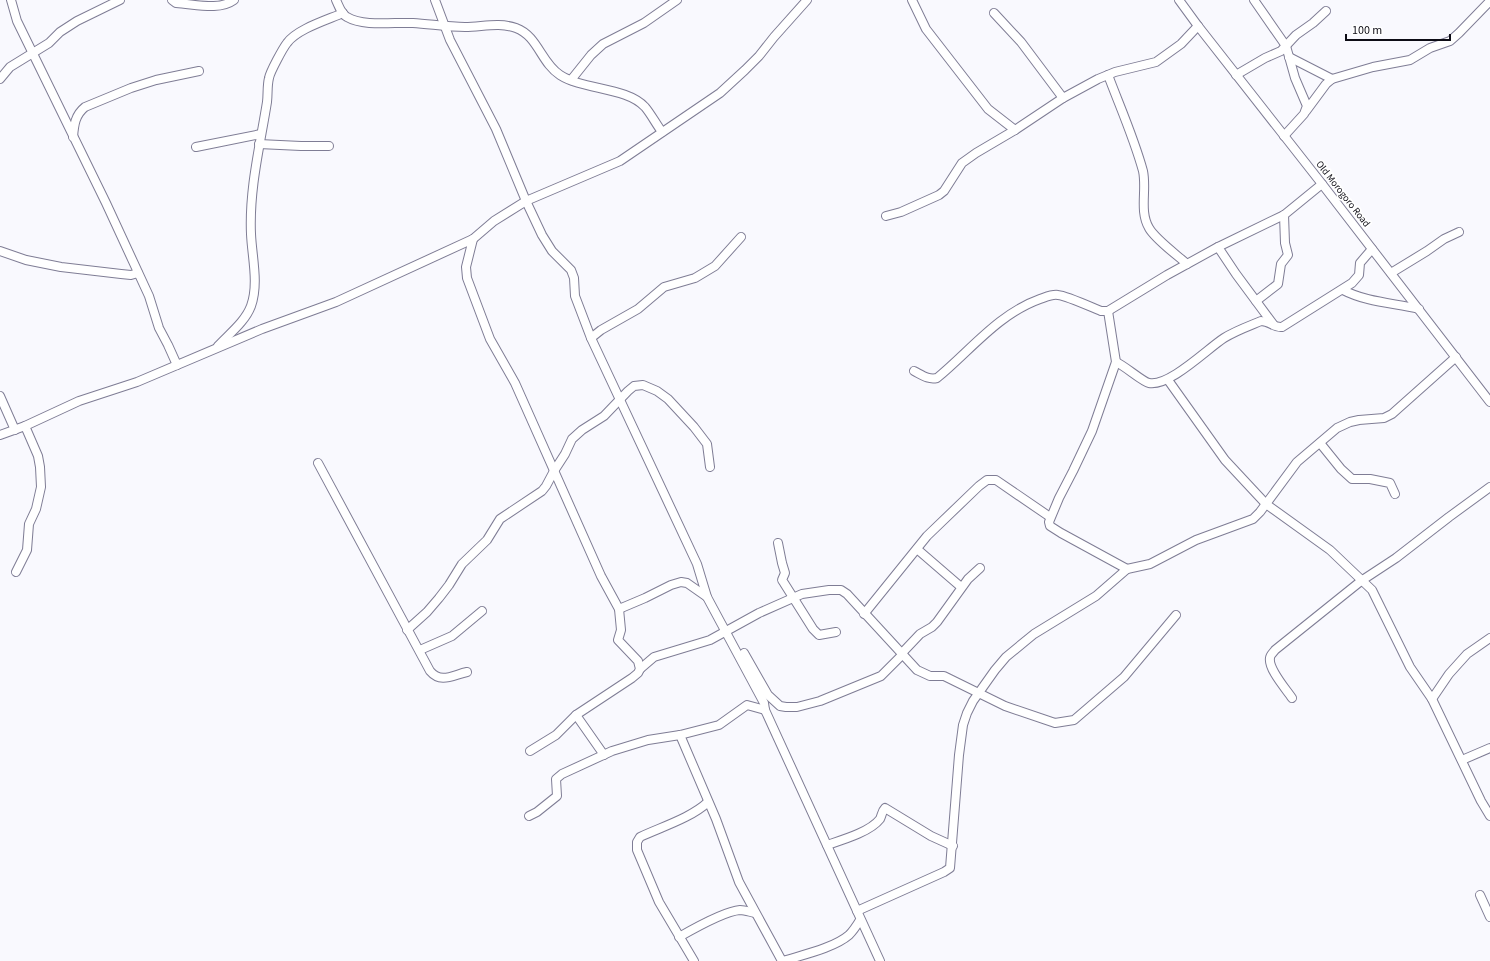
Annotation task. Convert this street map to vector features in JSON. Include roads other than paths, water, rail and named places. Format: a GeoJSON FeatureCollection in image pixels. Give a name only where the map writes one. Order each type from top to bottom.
{"type":"FeatureCollection","features":[{"type":"Feature","properties":{"kind":"street"},"geometry":{"type":"LineString","coordinates":[[3,0],[11,0],[17,21],[149,296],[159,328],[177,365]]}},
{"type":"Feature","properties":{"kind":"street"},"geometry":{"type":"LineString","coordinates":[[0,79],[10,67],[33,52],[49,44],[60,32],[105,3],[120,0]]}},
{"type":"Feature","properties":{"kind":"street"},"geometry":{"type":"LineString","coordinates":[[172,0],[176,3],[216,6],[227,5],[234,0]]}},
{"type":"Feature","properties":{"kind":"street"},"geometry":{"type":"LineString","coordinates":[[336,0],[342,13],[346,17],[355,21],[465,27],[498,25],[514,27],[524,31],[530,36],[553,70],[561,76],[633,98],[645,107],[662,132]]}},
{"type":"Feature","properties":{"kind":"street"},"geometry":{"type":"LineString","coordinates":[[435,0],[454,50],[466,70],[471,84],[496,129],[542,235],[552,251],[571,270],[574,278],[575,296],[591,338],[696,564],[707,597],[752,666],[763,688],[771,699],[780,706],[797,707],[820,701],[881,676],[888,671],[920,634],[932,627],[937,622],[961,587],[980,568]]}},
{"type":"Feature","properties":{"kind":"street"},"geometry":{"type":"LineString","coordinates":[[571,80],[602,44],[644,23],[677,0]]}},
{"type":"Feature","properties":{"kind":"street"},"geometry":{"type":"LineString","coordinates":[[0,435],[25,426],[79,401],[138,382],[262,329],[336,302],[473,239],[494,221],[526,201],[620,161],[707,103],[745,70],[807,0]]}},
{"type":"Feature","properties":{"kind":"street"},"geometry":{"type":"LineString","coordinates":[[912,0],[926,29],[988,109],[1015,130]]}},
{"type":"Feature","properties":{"kind":"street","name":"Old Morogoro Road"},"geometry":{"type":"LineString","coordinates":[[1179,0],[1490,402]]}},
{"type":"Feature","properties":{"kind":"street"},"geometry":{"type":"LineString","coordinates":[[1254,0],[1286,46],[1299,89],[1307,106],[1306,111]]}},
{"type":"Feature","properties":{"kind":"street"},"geometry":{"type":"LineString","coordinates":[[1284,136],[1306,111],[1326,84],[1332,79],[1373,67],[1410,60],[1430,48],[1450,41],[1490,1]]}},
{"type":"Feature","properties":{"kind":"street"},"geometry":{"type":"LineString","coordinates":[[1236,75],[1265,58],[1281,51],[1296,35],[1313,23],[1326,11]]}},
{"type":"Feature","properties":{"kind":"street"},"geometry":{"type":"LineString","coordinates":[[214,349],[242,321],[252,302],[254,283],[251,233],[252,195],[267,101],[269,77],[287,42],[297,34],[342,13]]}},
{"type":"Feature","properties":{"kind":"street"},"geometry":{"type":"LineString","coordinates":[[994,13],[1021,42],[1063,98]]}},
{"type":"Feature","properties":{"kind":"street"},"geometry":{"type":"LineString","coordinates":[[886,216],[900,212],[939,195],[944,191],[962,163],[1063,98],[1098,79],[1115,72],[1156,62],[1181,44],[1198,26]]}},
{"type":"Feature","properties":{"kind":"street"},"geometry":{"type":"LineString","coordinates":[[1289,57],[1332,79]]}},
{"type":"Feature","properties":{"kind":"street"},"geometry":{"type":"LineString","coordinates":[[73,138],[74,126],[78,112],[84,107],[149,82],[200,70]]}},
{"type":"Feature","properties":{"kind":"street"},"geometry":{"type":"LineString","coordinates":[[1108,75],[1143,171],[1145,185],[1144,210],[1149,229],[1187,264]]}},
{"type":"Feature","properties":{"kind":"street"},"geometry":{"type":"LineString","coordinates":[[196,147],[261,134]]}},
{"type":"Feature","properties":{"kind":"street"},"geometry":{"type":"LineString","coordinates":[[259,144],[329,146]]}},
{"type":"Feature","properties":{"kind":"street"},"geometry":{"type":"LineString","coordinates":[[914,371],[927,378],[937,378],[966,353],[987,331],[1018,309],[1049,296],[1058,295],[1101,311],[1108,311],[1218,247],[1284,215],[1322,184]]}},
{"type":"Feature","properties":{"kind":"street"},"geometry":{"type":"LineString","coordinates":[[1256,301],[1278,284],[1281,264],[1288,255],[1285,243],[1284,215]]}},
{"type":"Feature","properties":{"kind":"street"},"geometry":{"type":"LineString","coordinates":[[1391,273],[1444,239],[1459,232]]}},
{"type":"Feature","properties":{"kind":"street"},"geometry":{"type":"LineString","coordinates":[[591,338],[601,330],[638,309],[664,287],[695,278],[715,266],[741,237]]}},
{"type":"Feature","properties":{"kind":"street"},"geometry":{"type":"LineString","coordinates":[[473,239],[466,267],[467,278],[490,339],[515,383],[601,576],[619,609],[621,630],[618,640],[638,661],[640,668]]}},
{"type":"Feature","properties":{"kind":"street"},"geometry":{"type":"LineString","coordinates":[[1218,247],[1236,274],[1277,328],[1282,328],[1342,290],[1358,278],[1360,275],[1360,263],[1372,249]]}},
{"type":"Feature","properties":{"kind":"street"},"geometry":{"type":"LineString","coordinates":[[0,252],[26,260],[61,267],[121,274],[134,275],[138,273]]}},
{"type":"Feature","properties":{"kind":"street"},"geometry":{"type":"LineString","coordinates":[[1342,290],[1371,300],[1406,305],[1419,309]]}},
{"type":"Feature","properties":{"kind":"street"},"geometry":{"type":"LineString","coordinates":[[1108,311],[1116,362],[1092,431],[1050,517],[1050,526],[1127,569]]}},
{"type":"Feature","properties":{"kind":"street"},"geometry":{"type":"LineString","coordinates":[[1116,362],[1125,366],[1148,383],[1155,384],[1168,380],[1225,338],[1261,321],[1267,321],[1273,324]]}},
{"type":"Feature","properties":{"kind":"street"},"geometry":{"type":"LineString","coordinates":[[858,911],[950,868],[953,846],[959,755],[963,725],[967,713],[979,693],[1006,657],[1034,634],[1096,596],[1127,569],[1150,564],[1196,540],[1252,519],[1260,512],[1297,462],[1337,428],[1364,418],[1384,418],[1392,414],[1456,357]]}},
{"type":"Feature","properties":{"kind":"street"},"geometry":{"type":"LineString","coordinates":[[1168,380],[1226,460],[1266,504],[1330,550],[1365,580],[1372,590],[1410,667],[1432,698],[1481,801],[1490,816]]}},
{"type":"Feature","properties":{"kind":"street"},"geometry":{"type":"LineString","coordinates":[[408,630],[439,598],[462,564],[487,540],[500,519],[546,486],[572,439],[582,430],[604,416],[619,399],[634,386],[643,385],[657,391],[668,399],[694,427],[707,444],[710,467]]}},
{"type":"Feature","properties":{"kind":"street"},"geometry":{"type":"LineString","coordinates":[[0,396],[15,430]]}},
{"type":"Feature","properties":{"kind":"street"},"geometry":{"type":"LineString","coordinates":[[16,572],[27,550],[29,524],[36,508],[41,487],[38,456],[25,426]]}},
{"type":"Feature","properties":{"kind":"street"},"geometry":{"type":"LineString","coordinates":[[1320,443],[1341,469],[1352,479],[1370,479],[1390,483],[1395,494]]}},
{"type":"Feature","properties":{"kind":"street"},"geometry":{"type":"LineString","coordinates":[[318,463],[430,671],[435,677],[443,679],[467,672]]}},
{"type":"Feature","properties":{"kind":"street"},"geometry":{"type":"LineString","coordinates":[[864,614],[917,548],[968,495],[987,480],[996,480],[1050,517]]}},
{"type":"Feature","properties":{"kind":"street"},"geometry":{"type":"LineString","coordinates":[[1292,698],[1272,669],[1270,656],[1275,650],[1365,580],[1490,488]]}},
{"type":"Feature","properties":{"kind":"street"},"geometry":{"type":"LineString","coordinates":[[778,543],[782,563],[786,573],[782,580],[794,599],[817,634],[836,632]]}},
{"type":"Feature","properties":{"kind":"street"},"geometry":{"type":"LineString","coordinates":[[917,548],[961,587]]}},
{"type":"Feature","properties":{"kind":"street"},"geometry":{"type":"LineString","coordinates":[[619,609],[671,585],[681,582],[687,583],[707,597]]}},
{"type":"Feature","properties":{"kind":"street"},"geometry":{"type":"LineString","coordinates":[[530,751],[556,735],[576,715],[632,678],[638,673],[640,668],[650,660],[659,655],[710,640],[759,613],[794,599],[802,594],[829,590],[841,590],[847,594],[917,670],[925,675],[944,676],[1005,706],[1055,723],[1074,720],[1124,677],[1176,615]]}},
{"type":"Feature","properties":{"kind":"street"},"geometry":{"type":"LineString","coordinates":[[420,650],[452,636],[482,611]]}},
{"type":"Feature","properties":{"kind":"street"},"geometry":{"type":"LineString","coordinates":[[728,630],[764,703],[765,710],[880,961]]}},
{"type":"Feature","properties":{"kind":"street"},"geometry":{"type":"LineString","coordinates":[[1432,698],[1449,674],[1467,654],[1490,638]]}},
{"type":"Feature","properties":{"kind":"street"},"geometry":{"type":"LineString","coordinates":[[529,816],[538,812],[557,796],[555,783],[558,776],[604,755],[648,740],[680,735],[719,725],[747,704],[765,710]]}},
{"type":"Feature","properties":{"kind":"street"},"geometry":{"type":"LineString","coordinates":[[576,715],[604,755]]}},
{"type":"Feature","properties":{"kind":"street"},"geometry":{"type":"LineString","coordinates":[[680,735],[740,882],[755,913],[782,961],[820,950],[834,944],[849,935],[860,920]]}},
{"type":"Feature","properties":{"kind":"street"},"geometry":{"type":"LineString","coordinates":[[1462,760],[1490,748]]}},
{"type":"Feature","properties":{"kind":"street"},"geometry":{"type":"LineString","coordinates":[[694,961],[659,902],[637,850],[637,842],[640,837],[702,807],[708,802]]}},
{"type":"Feature","properties":{"kind":"street"},"geometry":{"type":"LineString","coordinates":[[827,845],[850,838],[866,830],[879,820],[882,811],[886,808],[931,836],[953,846]]}},
{"type":"Feature","properties":{"kind":"street"},"geometry":{"type":"LineString","coordinates":[[1480,896],[1490,917]]}},
{"type":"Feature","properties":{"kind":"street"},"geometry":{"type":"LineString","coordinates":[[679,936],[733,911],[739,910],[755,913]]}}]}
